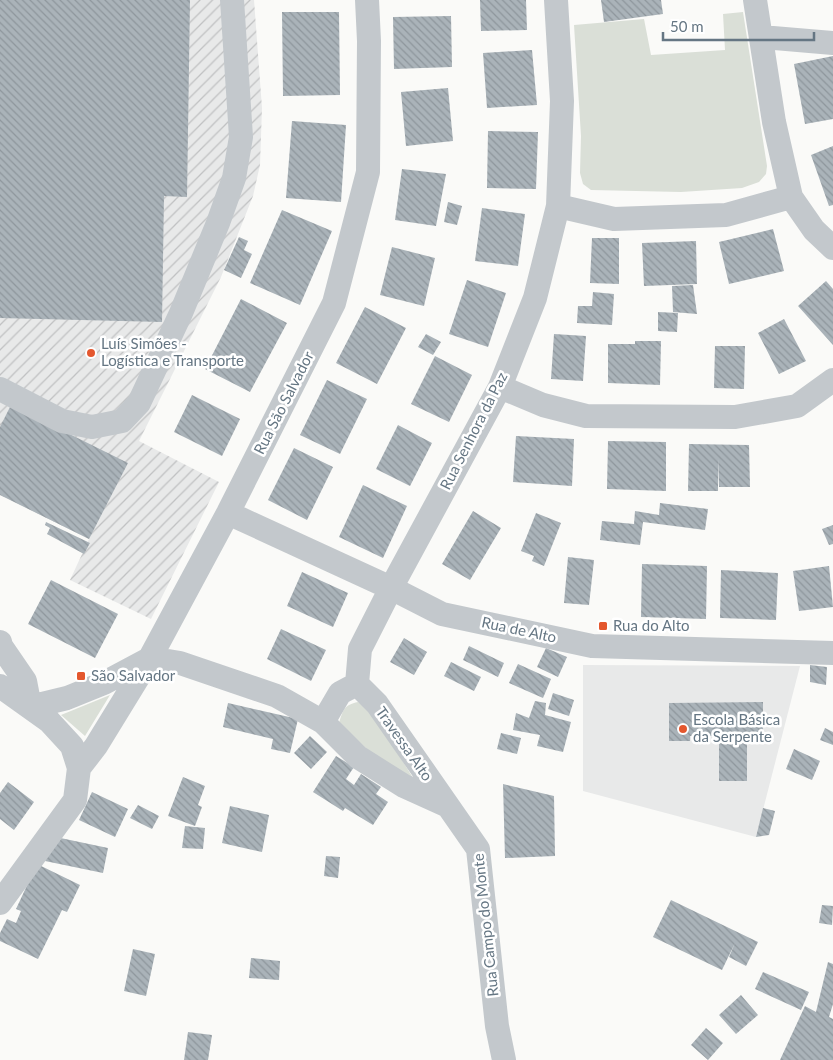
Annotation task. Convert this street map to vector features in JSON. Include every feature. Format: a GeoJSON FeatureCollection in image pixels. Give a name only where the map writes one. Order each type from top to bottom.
{"type":"FeatureCollection","features":[{"type":"Feature","properties":{"kind":"street"},"geometry":{"type":"LineString","coordinates":[[0,389],[62,420],[92,426],[122,421],[139,403],[181,313],[218,223],[234,178],[241,138],[232,0]]}},
{"type":"Feature","properties":{"kind":"street","name":"Rua São Salvador"},"geometry":{"type":"LineString","coordinates":[[79,768],[96,746],[150,658],[228,513],[334,302],[368,172],[369,41],[367,0]]}},
{"type":"Feature","properties":{"kind":"street","name":"Rua Senhora da Paz"},"geometry":{"type":"LineString","coordinates":[[391,588],[500,387],[535,298],[558,206],[562,101],[556,0]]}},
{"type":"Feature","properties":{"kind":"street"},"geometry":{"type":"LineString","coordinates":[[755,0],[774,122],[791,197],[814,230],[833,248]]}},
{"type":"Feature","properties":{"kind":"street"},"geometry":{"type":"LineString","coordinates":[[761,37],[833,43]]}},
{"type":"Feature","properties":{"kind":"street"},"geometry":{"type":"LineString","coordinates":[[558,206],[614,218],[726,216],[791,197]]}},
{"type":"Feature","properties":{"kind":"street"},"geometry":{"type":"LineString","coordinates":[[500,387],[543,405],[586,416],[735,417],[797,406],[833,380]]}},
{"type":"Feature","properties":{"kind":"street","name":"Rua de Alto"},"geometry":{"type":"LineString","coordinates":[[228,513],[391,588],[442,614],[592,646],[833,653]]}},
{"type":"Feature","properties":{"kind":"street"},"geometry":{"type":"LineString","coordinates":[[323,722],[340,693],[358,684],[360,650],[391,588]]}},
{"type":"Feature","properties":{"kind":"street"},"geometry":{"type":"LineString","coordinates":[[0,642],[25,681],[30,706]]}},
{"type":"Feature","properties":{"kind":"street"},"geometry":{"type":"LineString","coordinates":[[30,706],[67,698],[104,683],[150,658],[180,663],[277,696],[323,722],[358,757],[404,786],[448,806]]}},
{"type":"Feature","properties":{"kind":"street","name":"Travessa Alto"},"geometry":{"type":"LineString","coordinates":[[358,684],[378,704],[448,806]]}},
{"type":"Feature","properties":{"kind":"street"},"geometry":{"type":"LineString","coordinates":[[0,686],[49,721],[72,746],[79,768],[75,800],[0,903]]}},
{"type":"Feature","properties":{"kind":"street","name":"Rua Campo do Monte"},"geometry":{"type":"LineString","coordinates":[[448,806],[478,849],[497,1026],[504,1060]]}},
{"type":"Feature","properties":{"kind":"shaded area","name":"Luís Simões - Logística e Transporte"},"geometry":{"type":"Polygon","coordinates":[[[0,0],[254,0],[262,108],[260,165],[253,196],[221,277],[139,441],[219,482],[151,619],[70,580],[89,539],[0,495],[0,0]]]}},
{"type":"Feature","properties":{"kind":"shaded area"},"geometry":{"type":"Polygon","coordinates":[[[743,12],[767,166],[766,174],[759,182],[742,188],[681,192],[591,190],[583,184],[580,173],[581,136],[574,25],[644,19],[651,55],[725,50],[723,14],[743,12]]]}},
{"type":"Feature","properties":{"kind":"shaded area","name":"Escola Básica da Serpente"},"geometry":{"type":"Polygon","coordinates":[[[583,665],[800,666],[756,837],[583,791],[583,665]]]}},
{"type":"Feature","properties":{"kind":"shaded area"},"geometry":{"type":"Polygon","coordinates":[[[110,695],[85,736],[61,715],[110,695]]]}},
{"type":"Feature","properties":{"kind":"shaded area"},"geometry":{"type":"Polygon","coordinates":[[[358,702],[369,707],[418,786],[387,768],[339,723],[345,709],[358,702]]]}},
{"type":"Feature","properties":{"kind":"building"},"geometry":{"type":"Polygon","coordinates":[[[0,0],[190,0],[187,197],[164,196],[162,322],[0,318],[0,0]]]}},
{"type":"Feature","properties":{"kind":"building"},"geometry":{"type":"Polygon","coordinates":[[[480,0],[526,0],[527,30],[481,31],[480,0]]]}},
{"type":"Feature","properties":{"kind":"building"},"geometry":{"type":"Polygon","coordinates":[[[601,0],[661,0],[663,14],[604,22],[601,0]]]}},
{"type":"Feature","properties":{"kind":"building"},"geometry":{"type":"Polygon","coordinates":[[[282,12],[339,12],[340,95],[283,96],[282,12]]]}},
{"type":"Feature","properties":{"kind":"building"},"geometry":{"type":"Polygon","coordinates":[[[451,16],[452,67],[394,69],[393,17],[451,16]]]}},
{"type":"Feature","properties":{"kind":"building"},"geometry":{"type":"Polygon","coordinates":[[[532,50],[537,105],[487,108],[483,53],[532,50]]]}},
{"type":"Feature","properties":{"kind":"building"},"geometry":{"type":"Polygon","coordinates":[[[833,56],[833,119],[805,124],[794,64],[833,56]]]}},
{"type":"Feature","properties":{"kind":"building"},"geometry":{"type":"Polygon","coordinates":[[[448,88],[453,141],[406,146],[401,92],[448,88]]]}},
{"type":"Feature","properties":{"kind":"building"},"geometry":{"type":"Polygon","coordinates":[[[292,121],[346,125],[341,202],[286,198],[292,121]]]}},
{"type":"Feature","properties":{"kind":"building"},"geometry":{"type":"Polygon","coordinates":[[[488,131],[538,132],[536,189],[487,188],[488,131]]]}},
{"type":"Feature","properties":{"kind":"building"},"geometry":{"type":"Polygon","coordinates":[[[833,146],[833,205],[829,206],[811,155],[833,146]]]}},
{"type":"Feature","properties":{"kind":"building"},"geometry":{"type":"Polygon","coordinates":[[[402,169],[446,174],[436,226],[395,220],[402,169]]]}},
{"type":"Feature","properties":{"kind":"building"},"geometry":{"type":"Polygon","coordinates":[[[448,202],[462,206],[457,225],[444,222],[448,202]]]}},
{"type":"Feature","properties":{"kind":"building"},"geometry":{"type":"Polygon","coordinates":[[[482,208],[525,214],[518,266],[475,261],[482,208]]]}},
{"type":"Feature","properties":{"kind":"building"},"geometry":{"type":"Polygon","coordinates":[[[282,210],[332,231],[300,305],[250,283],[282,210]]]}},
{"type":"Feature","properties":{"kind":"building"},"geometry":{"type":"Polygon","coordinates":[[[773,229],[784,271],[729,284],[719,242],[773,229]]]}},
{"type":"Feature","properties":{"kind":"building"},"geometry":{"type":"Polygon","coordinates":[[[239,237],[248,241],[244,250],[252,254],[241,278],[224,270],[239,237]]]}},
{"type":"Feature","properties":{"kind":"building"},"geometry":{"type":"Polygon","coordinates":[[[592,238],[619,238],[619,284],[590,283],[592,238]]]}},
{"type":"Feature","properties":{"kind":"building"},"geometry":{"type":"Polygon","coordinates":[[[696,241],[697,284],[644,286],[642,243],[696,241]]]}},
{"type":"Feature","properties":{"kind":"building"},"geometry":{"type":"Polygon","coordinates":[[[392,247],[435,258],[424,306],[380,295],[392,247]]]}},
{"type":"Feature","properties":{"kind":"building"},"geometry":{"type":"Polygon","coordinates":[[[467,280],[506,293],[488,347],[449,334],[467,280]]]}},
{"type":"Feature","properties":{"kind":"building"},"geometry":{"type":"Polygon","coordinates":[[[826,281],[833,289],[833,345],[798,306],[826,281]]]}},
{"type":"Feature","properties":{"kind":"building"},"geometry":{"type":"Polygon","coordinates":[[[693,285],[697,314],[673,312],[672,286],[693,285]]]}},
{"type":"Feature","properties":{"kind":"building"},"geometry":{"type":"Polygon","coordinates":[[[593,292],[614,294],[612,325],[577,323],[578,306],[592,306],[593,292]]]}},
{"type":"Feature","properties":{"kind":"building"},"geometry":{"type":"Polygon","coordinates":[[[241,299],[287,323],[250,392],[205,369],[241,299]]]}},
{"type":"Feature","properties":{"kind":"building"},"geometry":{"type":"Polygon","coordinates":[[[365,307],[406,328],[377,384],[336,363],[365,307]]]}},
{"type":"Feature","properties":{"kind":"building"},"geometry":{"type":"Polygon","coordinates":[[[658,312],[678,313],[677,332],[658,331],[658,312]]]}},
{"type":"Feature","properties":{"kind":"building"},"geometry":{"type":"Polygon","coordinates":[[[784,319],[806,361],[779,374],[758,333],[784,319]]]}},
{"type":"Feature","properties":{"kind":"building"},"geometry":{"type":"Polygon","coordinates":[[[426,334],[441,342],[433,355],[418,347],[426,334]]]}},
{"type":"Feature","properties":{"kind":"building"},"geometry":{"type":"Polygon","coordinates":[[[554,334],[586,336],[583,381],[551,379],[554,334]]]}},
{"type":"Feature","properties":{"kind":"building"},"geometry":{"type":"Polygon","coordinates":[[[635,341],[661,341],[660,385],[608,383],[608,344],[635,344],[635,341]]]}},
{"type":"Feature","properties":{"kind":"building"},"geometry":{"type":"Polygon","coordinates":[[[715,346],[745,346],[744,389],[714,388],[715,346]]]}},
{"type":"Feature","properties":{"kind":"building"},"geometry":{"type":"Polygon","coordinates":[[[435,356],[472,375],[449,422],[411,404],[435,356]]]}},
{"type":"Feature","properties":{"kind":"building"},"geometry":{"type":"Polygon","coordinates":[[[327,380],[367,399],[340,454],[300,435],[327,380]]]}},
{"type":"Feature","properties":{"kind":"building"},"geometry":{"type":"Polygon","coordinates":[[[192,395],[240,419],[222,456],[174,432],[192,395]]]}},
{"type":"Feature","properties":{"kind":"building"},"geometry":{"type":"Polygon","coordinates":[[[11,405],[128,463],[89,539],[0,495],[0,427],[11,405]]]}},
{"type":"Feature","properties":{"kind":"building"},"geometry":{"type":"Polygon","coordinates":[[[398,425],[432,443],[410,486],[376,469],[398,425]]]}},
{"type":"Feature","properties":{"kind":"building"},"geometry":{"type":"Polygon","coordinates":[[[516,436],[574,439],[572,486],[513,482],[516,436]]]}},
{"type":"Feature","properties":{"kind":"building"},"geometry":{"type":"Polygon","coordinates":[[[608,441],[666,442],[666,491],[607,489],[608,441]]]}},
{"type":"Feature","properties":{"kind":"building"},"geometry":{"type":"Polygon","coordinates":[[[689,444],[749,445],[750,487],[719,487],[718,459],[718,491],[688,491],[689,444]]]}},
{"type":"Feature","properties":{"kind":"building"},"geometry":{"type":"Polygon","coordinates":[[[294,448],[333,467],[307,520],[268,500],[294,448]]]}},
{"type":"Feature","properties":{"kind":"building"},"geometry":{"type":"Polygon","coordinates":[[[363,485],[407,506],[383,558],[339,537],[363,485]]]}},
{"type":"Feature","properties":{"kind":"building"},"geometry":{"type":"Polygon","coordinates":[[[660,503],[708,509],[705,530],[643,522],[640,545],[600,540],[602,521],[634,524],[635,511],[659,515],[660,503]]]}},
{"type":"Feature","properties":{"kind":"building"},"geometry":{"type":"Polygon","coordinates":[[[473,511],[501,528],[470,580],[442,564],[473,511]]]}},
{"type":"Feature","properties":{"kind":"building"},"geometry":{"type":"Polygon","coordinates":[[[536,513],[561,523],[544,566],[532,561],[534,556],[521,551],[536,513]]]}},
{"type":"Feature","properties":{"kind":"building"},"geometry":{"type":"Polygon","coordinates":[[[46,522],[90,543],[84,554],[47,534],[50,528],[45,525],[46,522]]]}},
{"type":"Feature","properties":{"kind":"building"},"geometry":{"type":"Polygon","coordinates":[[[833,525],[833,544],[829,545],[822,529],[833,525]]]}},
{"type":"Feature","properties":{"kind":"building"},"geometry":{"type":"Polygon","coordinates":[[[568,557],[594,560],[589,605],[564,603],[568,557]]]}},
{"type":"Feature","properties":{"kind":"building"},"geometry":{"type":"Polygon","coordinates":[[[642,564],[707,566],[706,619],[641,617],[642,564]]]}},
{"type":"Feature","properties":{"kind":"building"},"geometry":{"type":"Polygon","coordinates":[[[829,566],[833,607],[799,611],[793,571],[829,566]]]}},
{"type":"Feature","properties":{"kind":"building"},"geometry":{"type":"Polygon","coordinates":[[[721,570],[778,573],[776,620],[720,618],[721,570]]]}},
{"type":"Feature","properties":{"kind":"building"},"geometry":{"type":"Polygon","coordinates":[[[302,572],[348,593],[333,627],[287,606],[302,572]]]}},
{"type":"Feature","properties":{"kind":"building"},"geometry":{"type":"Polygon","coordinates":[[[51,580],[118,614],[95,658],[28,624],[51,580]]]}},
{"type":"Feature","properties":{"kind":"building"},"geometry":{"type":"Polygon","coordinates":[[[281,629],[326,650],[311,681],[267,659],[281,629]]]}},
{"type":"Feature","properties":{"kind":"building"},"geometry":{"type":"Polygon","coordinates":[[[404,638],[427,652],[414,675],[390,662],[404,638]]]}},
{"type":"Feature","properties":{"kind":"building"},"geometry":{"type":"Polygon","coordinates":[[[469,646],[504,663],[498,677],[463,660],[469,646]]]}},
{"type":"Feature","properties":{"kind":"building"},"geometry":{"type":"Polygon","coordinates":[[[546,648],[567,657],[558,677],[537,667],[546,648]]]}},
{"type":"Feature","properties":{"kind":"building"},"geometry":{"type":"Polygon","coordinates":[[[451,662],[481,677],[474,691],[444,676],[451,662]]]}},
{"type":"Feature","properties":{"kind":"building"},"geometry":{"type":"Polygon","coordinates":[[[518,664],[551,679],[543,698],[509,683],[518,664]]]}},
{"type":"Feature","properties":{"kind":"building"},"geometry":{"type":"Polygon","coordinates":[[[810,665],[827,667],[826,685],[810,682],[810,665]]]}},
{"type":"Feature","properties":{"kind":"building"},"geometry":{"type":"Polygon","coordinates":[[[553,693],[574,700],[569,716],[548,709],[553,693]]]}},
{"type":"Feature","properties":{"kind":"building"},"geometry":{"type":"Polygon","coordinates":[[[535,701],[546,703],[545,715],[571,722],[563,752],[537,746],[540,735],[513,730],[516,713],[529,718],[535,701]]]}},
{"type":"Feature","properties":{"kind":"building"},"geometry":{"type":"Polygon","coordinates":[[[763,702],[763,737],[747,736],[747,781],[719,781],[719,736],[690,736],[690,741],[669,741],[669,703],[763,702]]]}},
{"type":"Feature","properties":{"kind":"building"},"geometry":{"type":"Polygon","coordinates":[[[228,703],[298,719],[290,753],[271,749],[273,739],[223,727],[228,703]]]}},
{"type":"Feature","properties":{"kind":"building"},"geometry":{"type":"Polygon","coordinates":[[[825,728],[833,732],[833,745],[820,740],[825,728]]]}},
{"type":"Feature","properties":{"kind":"building"},"geometry":{"type":"Polygon","coordinates":[[[501,733],[521,738],[517,754],[497,749],[501,733]]]}},
{"type":"Feature","properties":{"kind":"building"},"geometry":{"type":"Polygon","coordinates":[[[310,736],[327,752],[311,769],[294,753],[310,736]]]}},
{"type":"Feature","properties":{"kind":"building"},"geometry":{"type":"Polygon","coordinates":[[[794,749],[820,761],[812,780],[786,769],[794,749]]]}},
{"type":"Feature","properties":{"kind":"building"},"geometry":{"type":"Polygon","coordinates":[[[336,756],[354,767],[346,779],[354,785],[361,774],[381,787],[376,794],[388,802],[373,825],[345,808],[343,811],[313,792],[336,756]]]}},
{"type":"Feature","properties":{"kind":"building"},"geometry":{"type":"Polygon","coordinates":[[[183,777],[205,786],[198,805],[202,807],[195,826],[168,816],[183,777]]]}},
{"type":"Feature","properties":{"kind":"building"},"geometry":{"type":"Polygon","coordinates":[[[8,782],[34,802],[14,830],[0,819],[0,793],[8,782]]]}},
{"type":"Feature","properties":{"kind":"building"},"geometry":{"type":"Polygon","coordinates":[[[503,784],[554,796],[555,856],[505,858],[503,784]]]}},
{"type":"Feature","properties":{"kind":"building"},"geometry":{"type":"Polygon","coordinates":[[[92,792],[128,809],[115,837],[79,820],[92,792]]]}},
{"type":"Feature","properties":{"kind":"building"},"geometry":{"type":"Polygon","coordinates":[[[138,805],[159,816],[152,829],[130,818],[138,805]]]}},
{"type":"Feature","properties":{"kind":"building"},"geometry":{"type":"Polygon","coordinates":[[[230,806],[269,815],[262,852],[222,843],[230,806]]]}},
{"type":"Feature","properties":{"kind":"building"},"geometry":{"type":"Polygon","coordinates":[[[763,808],[775,811],[769,835],[756,837],[763,808]]]}},
{"type":"Feature","properties":{"kind":"building"},"geometry":{"type":"Polygon","coordinates":[[[185,826],[205,828],[203,849],[182,848],[185,826]]]}},
{"type":"Feature","properties":{"kind":"building"},"geometry":{"type":"Polygon","coordinates":[[[51,836],[108,848],[103,873],[45,861],[51,836]]]}},
{"type":"Feature","properties":{"kind":"building"},"geometry":{"type":"Polygon","coordinates":[[[326,856],[340,857],[338,878],[324,876],[326,856]]]}},
{"type":"Feature","properties":{"kind":"building"},"geometry":{"type":"Polygon","coordinates":[[[37,864],[80,885],[67,912],[62,910],[38,959],[0,941],[0,933],[7,919],[16,923],[21,911],[16,909],[37,864]]]}},
{"type":"Feature","properties":{"kind":"building"},"geometry":{"type":"Polygon","coordinates":[[[671,900],[758,942],[746,966],[729,957],[735,943],[722,970],[653,937],[671,900]]]}},
{"type":"Feature","properties":{"kind":"building"},"geometry":{"type":"Polygon","coordinates":[[[822,905],[833,906],[832,925],[819,923],[822,905]]]}},
{"type":"Feature","properties":{"kind":"building"},"geometry":{"type":"Polygon","coordinates":[[[133,949],[155,954],[146,996],[124,991],[133,949]]]}},
{"type":"Feature","properties":{"kind":"building"},"geometry":{"type":"Polygon","coordinates":[[[251,958],[280,961],[279,980],[249,978],[251,958]]]}},
{"type":"Feature","properties":{"kind":"building"},"geometry":{"type":"Polygon","coordinates":[[[828,962],[833,964],[833,1004],[829,1017],[833,1019],[833,1060],[780,1060],[805,1006],[816,1012],[828,962]]]}},
{"type":"Feature","properties":{"kind":"building"},"geometry":{"type":"Polygon","coordinates":[[[763,972],[809,992],[801,1010],[755,989],[763,972]]]}},
{"type":"Feature","properties":{"kind":"building"},"geometry":{"type":"Polygon","coordinates":[[[741,995],[758,1015],[736,1034],[719,1015],[741,995]]]}},
{"type":"Feature","properties":{"kind":"building"},"geometry":{"type":"Polygon","coordinates":[[[706,1028],[723,1043],[708,1060],[691,1045],[706,1028]]]}},
{"type":"Feature","properties":{"kind":"building"},"geometry":{"type":"Polygon","coordinates":[[[188,1032],[212,1035],[208,1060],[184,1060],[188,1032]]]}},
{"type":"Feature","properties":{"kind":"place","name":"Luís Simões - Logística e Transporte"},"geometry":{"type":"Point","coordinates":[91,353]}},
{"type":"Feature","properties":{"kind":"place","name":"Rua do Alto"},"geometry":{"type":"Point","coordinates":[603,626]}},
{"type":"Feature","properties":{"kind":"place","name":"São Salvador"},"geometry":{"type":"Point","coordinates":[81,676]}},
{"type":"Feature","properties":{"kind":"place","name":"Escola Básica da Serpente"},"geometry":{"type":"Point","coordinates":[683,729]}}]}
